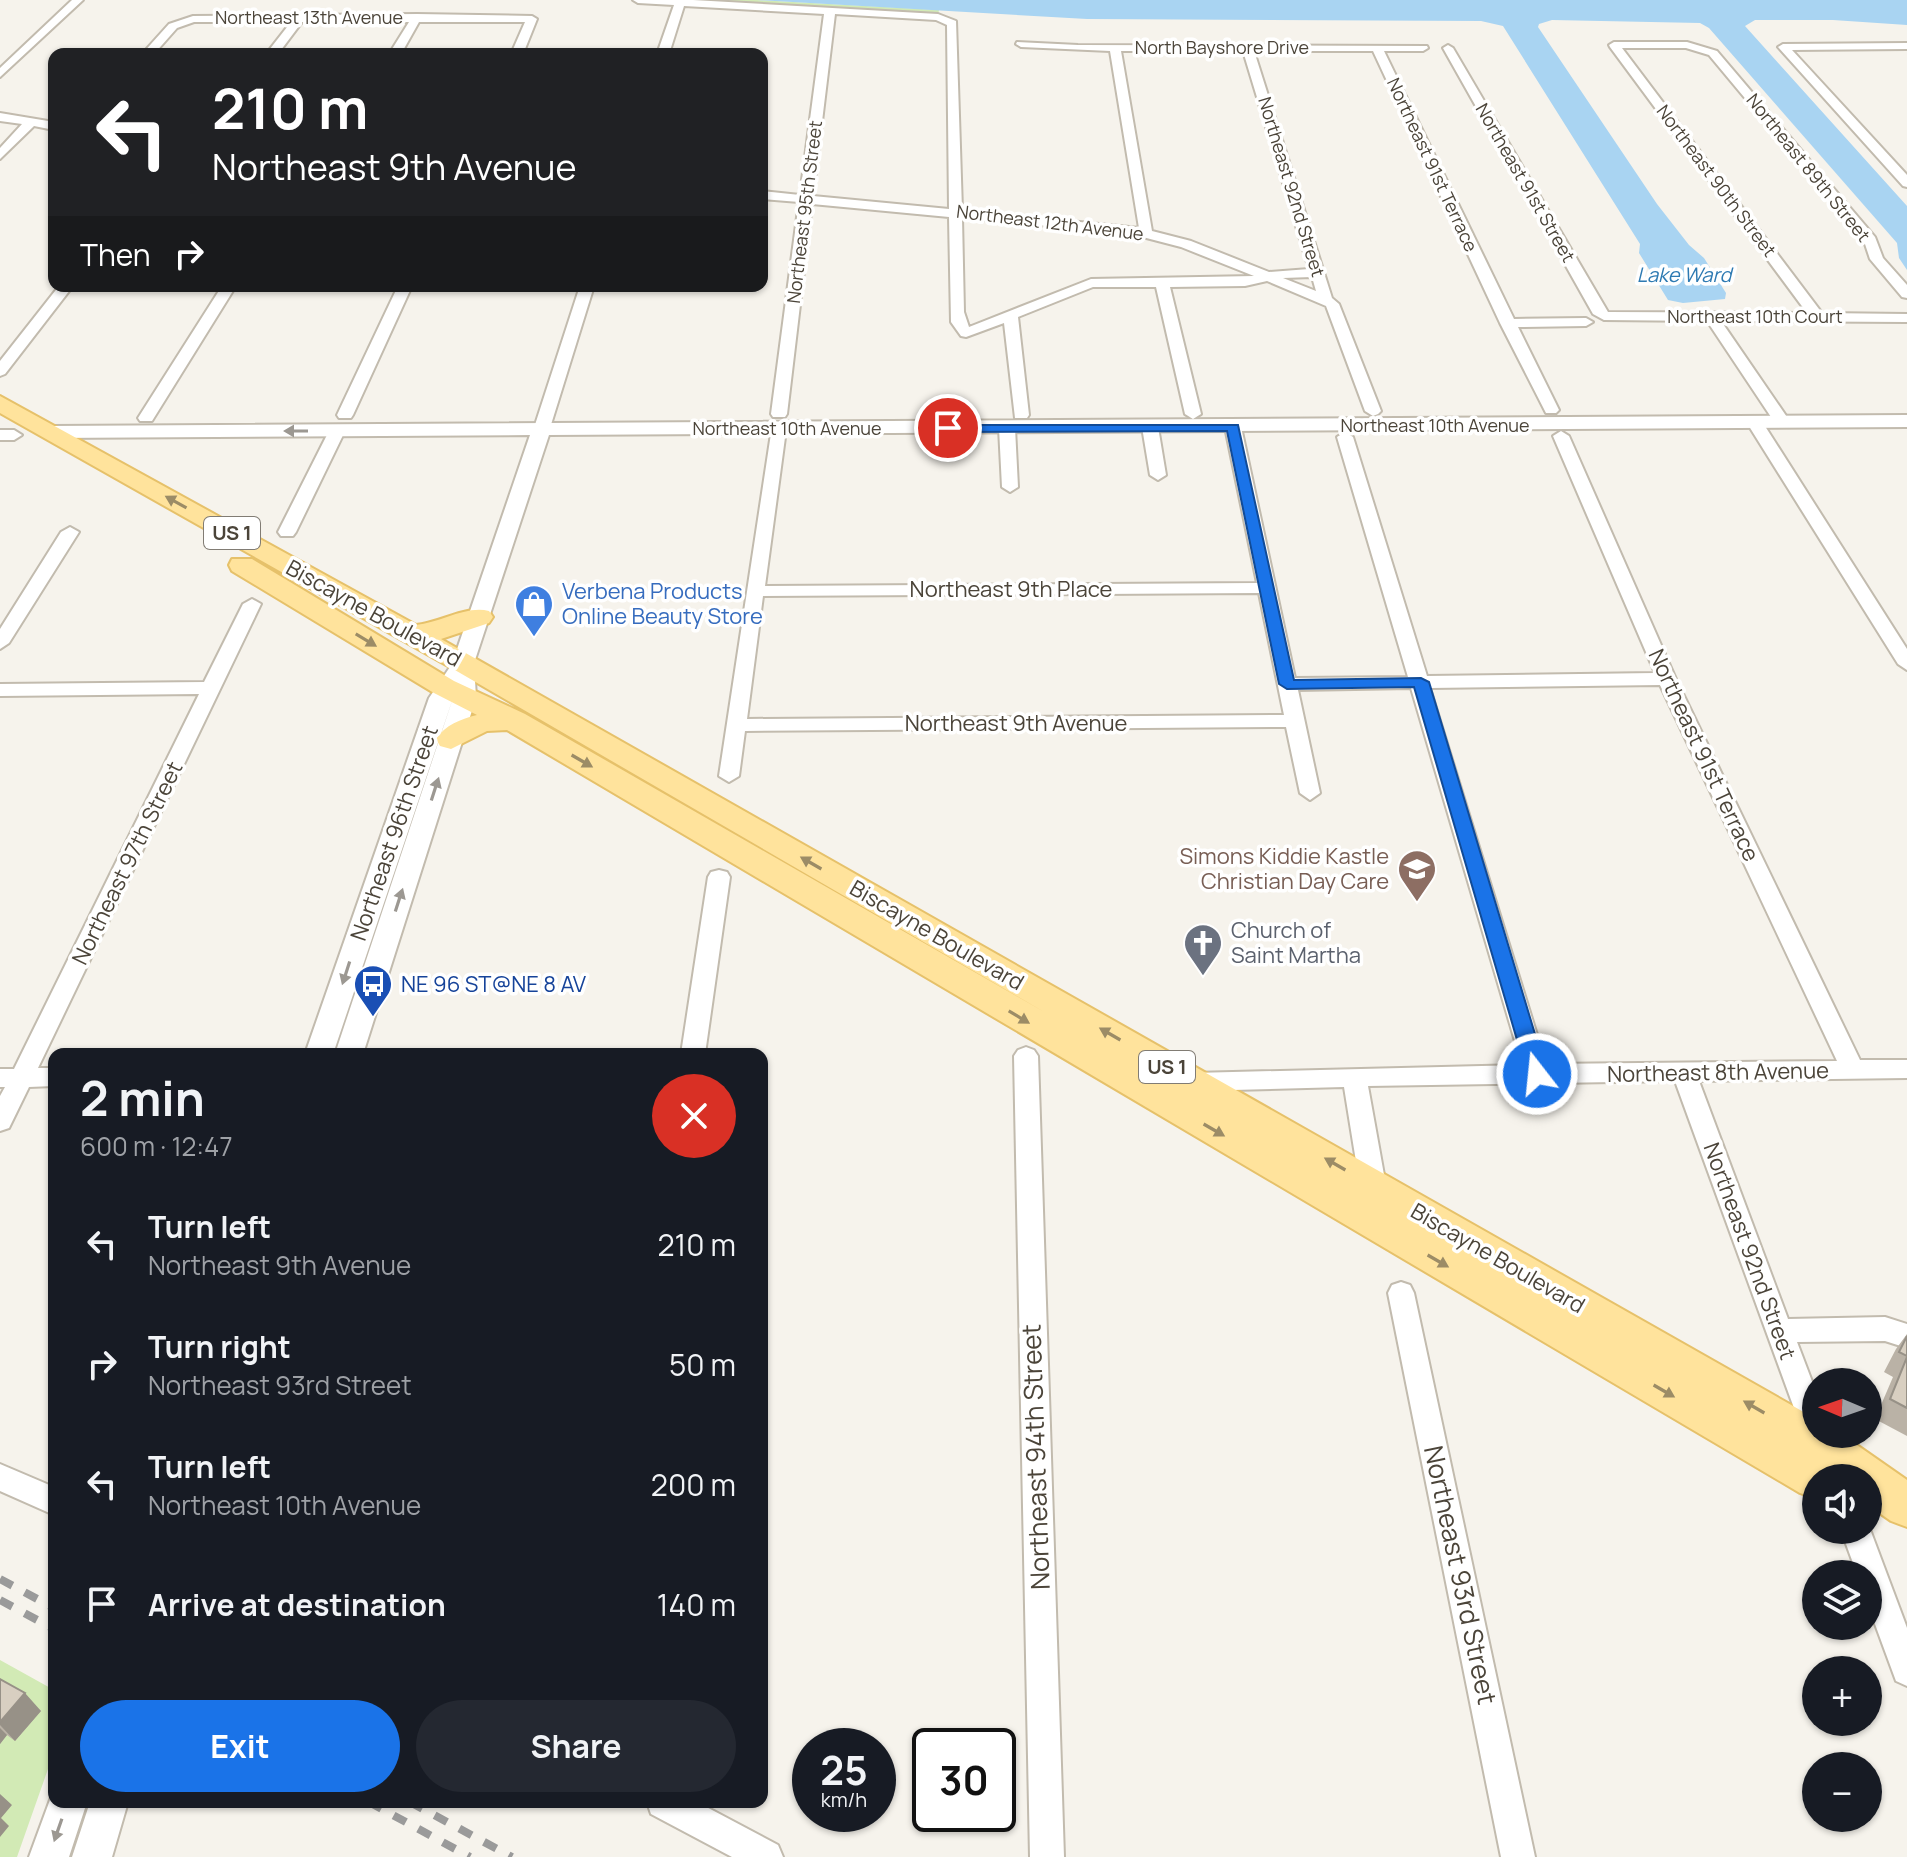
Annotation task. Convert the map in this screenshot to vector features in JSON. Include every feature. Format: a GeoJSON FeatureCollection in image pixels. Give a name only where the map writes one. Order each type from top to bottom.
{"type":"FeatureCollection","features":[{"type":"Feature","properties":{"kind":"main road","name":"Biscayne Boulevard"},"geometry":{"type":"LineString","coordinates":[[0,403],[411,634],[458,683],[514,721],[1122,1077],[1802,1438]]}},
{"type":"Feature","properties":{"kind":"main road","name":"Biscayne Boulevard"},"geometry":{"type":"LineString","coordinates":[[5,432],[458,683],[916,923],[1802,1438]]}},
{"type":"Feature","properties":{"kind":"main road"},"geometry":{"type":"LineString","coordinates":[[411,634],[436,632],[479,617]]}},
{"type":"Feature","properties":{"kind":"main road"},"geometry":{"type":"LineString","coordinates":[[451,739],[467,726],[486,721],[514,721]]}},
{"type":"Feature","properties":{"kind":"main road"},"geometry":{"type":"LineString","coordinates":[[845,913],[884,924],[916,923]]}},
{"type":"Feature","properties":{"kind":"main road"},"geometry":{"type":"LineString","coordinates":[[1122,1077],[1166,1084],[1193,1082]]}},
{"type":"Feature","properties":{"kind":"main road","name":"Biscayne Boulevard"},"geometry":{"type":"LineString","coordinates":[[1820,1448],[1845,1464]]}},
{"type":"Feature","properties":{"kind":"main road","name":"Biscayne Boulevard"},"geometry":{"type":"LineString","coordinates":[[1882,1488],[1907,1506]]}},
{"type":"Feature","properties":{"kind":"main road"},"geometry":{"type":"LineString","coordinates":[[1882,1511],[1907,1523]]}},
{"type":"Feature","properties":{"kind":"street"},"geometry":{"type":"LineString","coordinates":[[0,74],[78,0]]}},
{"type":"Feature","properties":{"kind":"street"},"geometry":{"type":"LineString","coordinates":[[638,0],[948,19],[952,23],[958,322],[966,333],[1091,283],[1245,282],[1318,273]]}},
{"type":"Feature","properties":{"kind":"street"},"geometry":{"type":"LineString","coordinates":[[665,48],[680,3]]}},
{"type":"Feature","properties":{"kind":"street","name":"Northeast 95th Street"},"geometry":{"type":"LineString","coordinates":[[729,776],[830,11]]}},
{"type":"Feature","properties":{"kind":"street"},"geometry":{"type":"LineString","coordinates":[[399,48],[417,17]]}},
{"type":"Feature","properties":{"kind":"street","name":"Northeast 13th Avenue"},"geometry":{"type":"LineString","coordinates":[[153,48],[173,26],[183,21],[417,17],[532,19],[520,48]]}},
{"type":"Feature","properties":{"kind":"street"},"geometry":{"type":"LineString","coordinates":[[277,48],[300,18]]}},
{"type":"Feature","properties":{"kind":"street","name":"North Bayshore Drive"},"geometry":{"type":"LineString","coordinates":[[1021,44],[1115,48],[1423,48]]}},
{"type":"Feature","properties":{"kind":"street","name":"Northeast 89th Street"},"geometry":{"type":"LineString","coordinates":[[1614,45],[1687,45],[1713,53],[1870,240],[1877,259],[1907,294]]}},
{"type":"Feature","properties":{"kind":"street","name":"Northeast 90th Street"},"geometry":{"type":"LineString","coordinates":[[1614,45],[1818,318]]}},
{"type":"Feature","properties":{"kind":"street"},"geometry":{"type":"LineString","coordinates":[[1907,46],[1783,47],[1907,183]]}},
{"type":"Feature","properties":{"kind":"street"},"geometry":{"type":"LineString","coordinates":[[1115,48],[1146,233]]}},
{"type":"Feature","properties":{"kind":"street","name":"Northeast 92nd Street"},"geometry":{"type":"LineString","coordinates":[[1247,48],[1326,300],[1332,304],[1373,411]]}},
{"type":"Feature","properties":{"kind":"street","name":"Northeast 91st Terrace"},"geometry":{"type":"LineString","coordinates":[[1377,48],[1551,410]]}},
{"type":"Feature","properties":{"kind":"street","name":"Northeast 91st Street"},"geometry":{"type":"LineString","coordinates":[[1448,48],[1598,311],[1604,316]]}},
{"type":"Feature","properties":{"kind":"street"},"geometry":{"type":"LineString","coordinates":[[0,117],[48,125]]}},
{"type":"Feature","properties":{"kind":"street"},"geometry":{"type":"LineString","coordinates":[[0,155],[31,122]]}},
{"type":"Feature","properties":{"kind":"street","name":"Northeast 12th Avenue"},"geometry":{"type":"LineString","coordinates":[[768,196],[1146,233],[1186,244],[1326,300]]}},
{"type":"Feature","properties":{"kind":"street"},"geometry":{"type":"LineString","coordinates":[[1162,282],[1193,414]]}},
{"type":"Feature","properties":{"kind":"street"},"geometry":{"type":"LineString","coordinates":[[0,371],[61,292]]}},
{"type":"Feature","properties":{"kind":"street"},"geometry":{"type":"LineString","coordinates":[[146,418],[225,292]]}},
{"type":"Feature","properties":{"kind":"street"},"geometry":{"type":"LineString","coordinates":[[287,532],[402,292]]}},
{"type":"Feature","properties":{"kind":"street"},"geometry":{"type":"LineString","coordinates":[[541,431],[585,292]]}},
{"type":"Feature","properties":{"kind":"street","name":"Northeast 10th Court"},"geometry":{"type":"LineString","coordinates":[[1604,316],[1907,318]]}},
{"type":"Feature","properties":{"kind":"street"},"geometry":{"type":"LineString","coordinates":[[1010,487],[1014,421],[1011,317]]}},
{"type":"Feature","properties":{"kind":"street"},"geometry":{"type":"LineString","coordinates":[[1711,317],[1783,423]]}},
{"type":"Feature","properties":{"kind":"street"},"geometry":{"type":"LineString","coordinates":[[1507,323],[1586,322]]}},
{"type":"Feature","properties":{"kind":"street","name":"Northeast 10th Avenue"},"geometry":{"type":"LineString","coordinates":[[51,432],[341,423],[430,431],[541,431],[778,422],[1014,421],[1233,427],[1907,421]]}},
{"type":"Feature","properties":{"kind":"street"},"geometry":{"type":"LineString","coordinates":[[1755,423],[1907,664]]}},
{"type":"Feature","properties":{"kind":"street"},"geometry":{"type":"LineString","coordinates":[[1150,427],[1158,475]]}},
{"type":"Feature","properties":{"kind":"street"},"geometry":{"type":"LineString","coordinates":[[1233,427],[1310,793]]}},
{"type":"Feature","properties":{"kind":"street","name":"Northeast 96th Street"},"geometry":{"type":"LineString","coordinates":[[321,1048],[458,683],[541,431]]}},
{"type":"Feature","properties":{"kind":"street","name":"Northeast 91st Terrace"},"geometry":{"type":"LineString","coordinates":[[1561,436],[1667,679],[1853,1070]]}},
{"type":"Feature","properties":{"kind":"street"},"geometry":{"type":"LineString","coordinates":[[1345,437],[1537,1074]]}},
{"type":"Feature","properties":{"kind":"street"},"geometry":{"type":"LineString","coordinates":[[0,643],[70,532]]}},
{"type":"Feature","properties":{"kind":"street","name":"Northeast 9th Place"},"geometry":{"type":"LineString","coordinates":[[754,591],[1269,588]]}},
{"type":"Feature","properties":{"kind":"street","name":"Northeast 97th Street"},"geometry":{"type":"LineString","coordinates":[[0,1121],[11,1078],[252,604]]}},
{"type":"Feature","properties":{"kind":"street"},"geometry":{"type":"LineString","coordinates":[[1287,684],[1667,679]]}},
{"type":"Feature","properties":{"kind":"street","name":"Northeast 96th Street"},"geometry":{"type":"LineString","coordinates":[[351,1048],[451,739],[458,683]]}},
{"type":"Feature","properties":{"kind":"street"},"geometry":{"type":"LineString","coordinates":[[0,690],[211,688]]}},
{"type":"Feature","properties":{"kind":"street","name":"Northeast 9th Avenue"},"geometry":{"type":"LineString","coordinates":[[736,725],[1295,721]]}},
{"type":"Feature","properties":{"kind":"street"},"geometry":{"type":"LineString","coordinates":[[694,1048],[719,877]]}},
{"type":"Feature","properties":{"kind":"street","name":"Northeast 94th Street"},"geometry":{"type":"LineString","coordinates":[[1026,1056],[1047,1857]]}},
{"type":"Feature","properties":{"kind":"street","name":"Northeast 8th Avenue"},"geometry":{"type":"LineString","coordinates":[[1193,1082],[1354,1076],[1907,1069]]}},
{"type":"Feature","properties":{"kind":"street","name":"Northeast 92nd Street"},"geometry":{"type":"LineString","coordinates":[[1684,1073],[1802,1398]]}},
{"type":"Feature","properties":{"kind":"street"},"geometry":{"type":"LineString","coordinates":[[1354,1076],[1373,1186]]}},
{"type":"Feature","properties":{"kind":"street"},"geometry":{"type":"LineString","coordinates":[[11,1078],[48,1077]]}},
{"type":"Feature","properties":{"kind":"street","name":"Northeast 93rd Street"},"geometry":{"type":"LineString","coordinates":[[1401,1293],[1518,1857]]}},
{"type":"Feature","properties":{"kind":"street"},"geometry":{"type":"LineString","coordinates":[[1780,1331],[1885,1329],[1907,1336]]}},
{"type":"Feature","properties":{"kind":"street"},"geometry":{"type":"LineString","coordinates":[[0,1477],[48,1498]]}},
{"type":"Feature","properties":{"kind":"street"},"geometry":{"type":"LineString","coordinates":[[1861,1544],[1907,1670]]}},
{"type":"Feature","properties":{"kind":"street"},"geometry":{"type":"LineString","coordinates":[[49,1857],[66,1808]]}},
{"type":"Feature","properties":{"kind":"street"},"geometry":{"type":"LineString","coordinates":[[92,1857],[107,1808]]}},
{"type":"Feature","properties":{"kind":"street"},"geometry":{"type":"LineString","coordinates":[[674,1808],[766,1857]]}},
{"type":"Feature","properties":{"kind":"green space"},"geometry":{"type":"Polygon","coordinates":[[[671,0],[757,0],[939,10],[938,15],[671,0]]]}},
{"type":"Feature","properties":{"kind":"green space"},"geometry":{"type":"Polygon","coordinates":[[[0,1660],[48,1687],[48,1769],[17,1857],[0,1857],[0,1660]]]}},
{"type":"Feature","properties":{"kind":"water","name":"Lake Ward"},"geometry":{"type":"Polygon","coordinates":[[[757,0],[1907,0],[1907,25],[1833,20],[1755,20],[1745,26],[1907,206],[1907,270],[1899,258],[1897,243],[1709,28],[1700,23],[1552,20],[1538,27],[1657,204],[1689,245],[1704,258],[1726,293],[1725,299],[1683,303],[1668,300],[1639,253],[1640,244],[1503,26],[1481,21],[1087,19],[757,0]]]}},
{"type":"Feature","properties":{"kind":"building"},"geometry":{"type":"Polygon","coordinates":[[[1907,1336],[1907,1356],[1899,1352],[1907,1336]]]}},
{"type":"Feature","properties":{"kind":"building"},"geometry":{"type":"Polygon","coordinates":[[[1907,1357],[1907,1408],[1890,1399],[1907,1357]]]}},
{"type":"Feature","properties":{"kind":"building"},"geometry":{"type":"Polygon","coordinates":[[[0,1679],[25,1693],[0,1722],[0,1679]]]}},
{"type":"Feature","properties":{"kind":"railway"},"geometry":{"type":"LineString","coordinates":[[0,1579],[48,1605]]}},
{"type":"Feature","properties":{"kind":"railway"},"geometry":{"type":"LineString","coordinates":[[0,1600],[48,1626]]}},
{"type":"Feature","properties":{"kind":"railway"},"geometry":{"type":"LineString","coordinates":[[380,1808],[470,1857]]}},
{"type":"Feature","properties":{"kind":"railway"},"geometry":{"type":"LineString","coordinates":[[421,1808],[512,1857]]}},
{"type":"Feature","properties":{"kind":"place","name":"Verbena Products Online Beauty Store"},"geometry":{"type":"Point","coordinates":[534,638]}},
{"type":"Feature","properties":{"kind":"place","name":"Simons Kiddie Kastle Christian Day Care"},"geometry":{"type":"Point","coordinates":[1417,903]}},
{"type":"Feature","properties":{"kind":"place","name":"Church of Saint Martha"},"geometry":{"type":"Point","coordinates":[1203,977]}},
{"type":"Feature","properties":{"kind":"place","name":"NE 96 ST@NE 8 AV"},"geometry":{"type":"Point","coordinates":[373,1018]}},
{"type":"Feature","properties":{"kind":"route"},"geometry":{"type":"LineString","coordinates":[[948,428],[1233,427],[1287,684],[1421,682],[1537,1074]]}}]}
